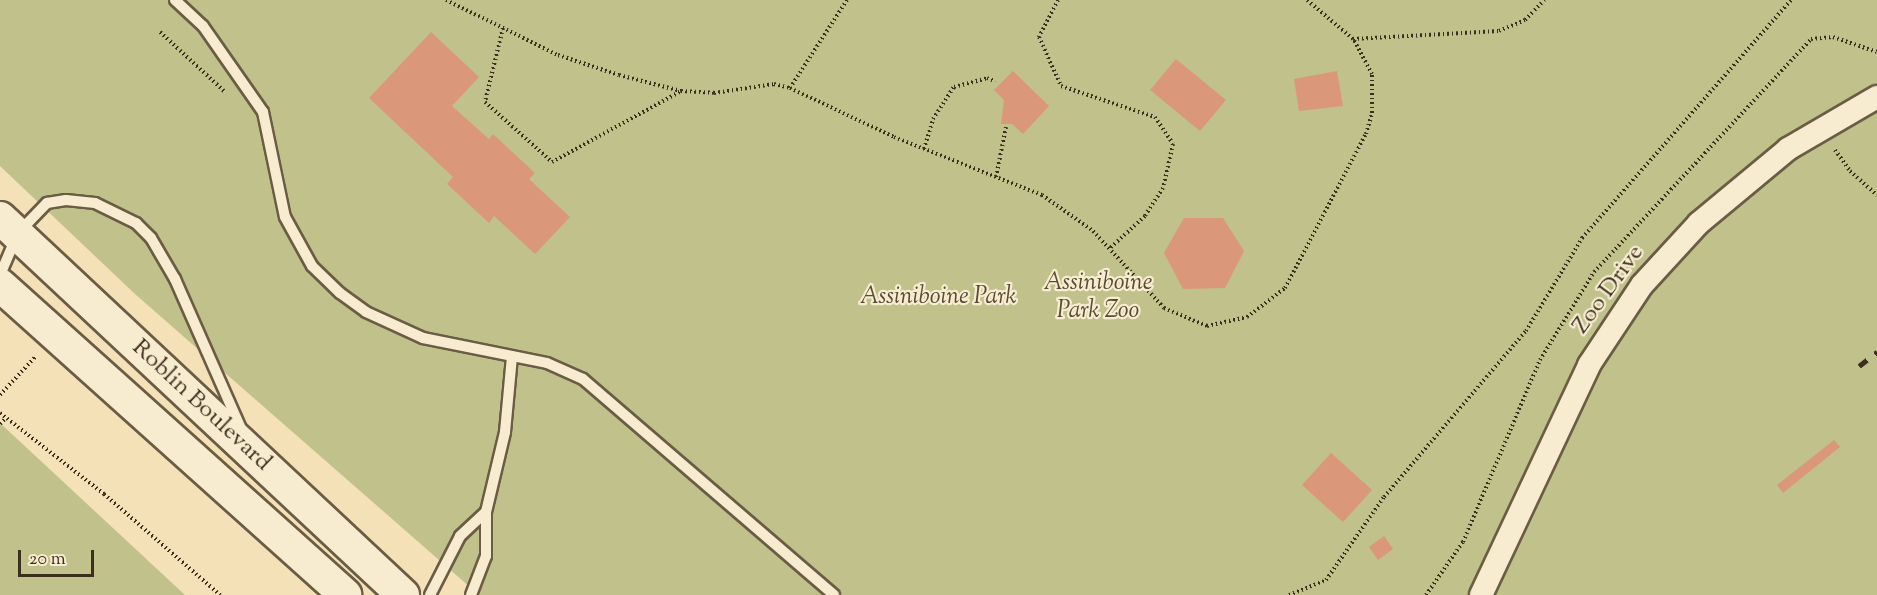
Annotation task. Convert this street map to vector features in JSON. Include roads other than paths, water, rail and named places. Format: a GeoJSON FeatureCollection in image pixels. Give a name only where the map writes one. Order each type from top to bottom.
{"type":"FeatureCollection","features":[{"type":"Feature","properties":{"kind":"main road","name":"Roblin Boulevard"},"geometry":{"type":"LineString","coordinates":[[9,226],[403,595]]}},
{"type":"Feature","properties":{"kind":"main road","name":"Roblin Boulevard"},"geometry":{"type":"LineString","coordinates":[[0,285],[345,595]]}},
{"type":"Feature","properties":{"kind":"street","name":"Zoo Drive"},"geometry":{"type":"LineString","coordinates":[[1481,595],[1589,365],[1642,285],[1699,223],[1788,149],[1877,98]]}},
{"type":"Feature","properties":{"kind":"lane"},"geometry":{"type":"LineString","coordinates":[[175,0],[203,26],[263,112],[276,193],[312,266],[340,293],[395,327],[453,346],[547,363],[583,379],[834,595]]}},
{"type":"Feature","properties":{"kind":"lane"},"geometry":{"type":"LineString","coordinates":[[0,275],[9,226],[46,203],[66,200],[95,203],[136,223],[151,238],[175,279],[250,452]]}},
{"type":"Feature","properties":{"kind":"lane"},"geometry":{"type":"LineString","coordinates":[[471,595],[486,556],[486,512],[505,432],[512,356]]}},
{"type":"Feature","properties":{"kind":"lane"},"geometry":{"type":"LineString","coordinates":[[430,595],[460,536],[486,512]]}},
{"type":"Feature","properties":{"kind":"railway"},"geometry":{"type":"LineString","coordinates":[[1859,366],[1877,352]]}},
{"type":"Feature","properties":{"kind":"park label","name":"Assiniboine Park"},"geometry":{"type":"Point","coordinates":[938,298]}},
{"type":"Feature","properties":{"kind":"park label","name":"Assiniboine Park Zoo"},"geometry":{"type":"Point","coordinates":[1098,298]}}]}
